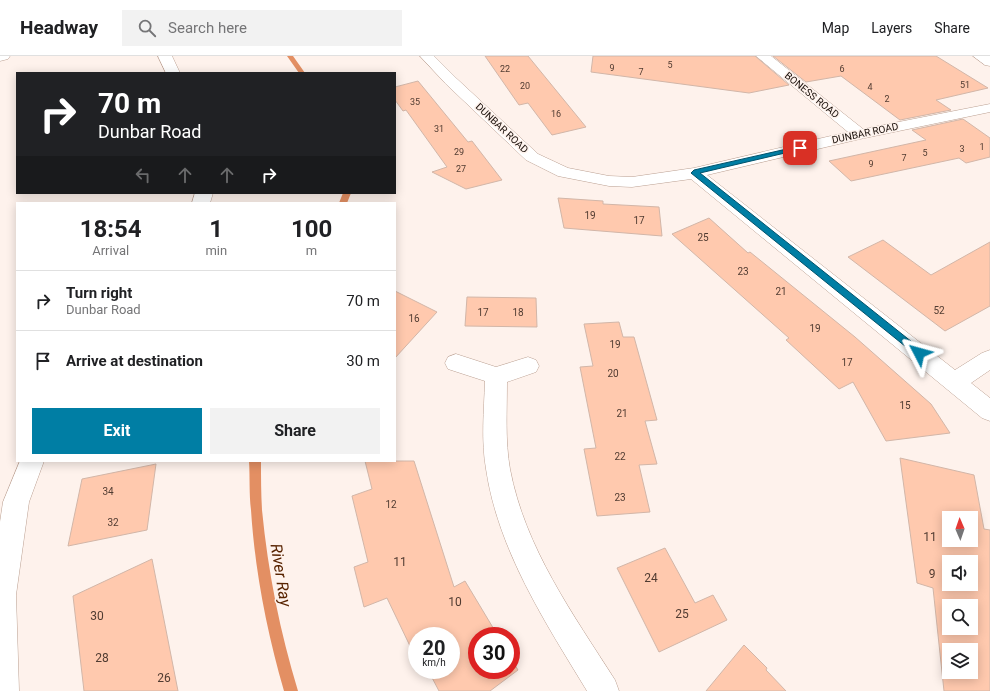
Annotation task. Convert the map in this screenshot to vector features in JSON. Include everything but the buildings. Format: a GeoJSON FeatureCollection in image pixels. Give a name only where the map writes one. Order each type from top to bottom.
{"type":"FeatureCollection","features":[{"type":"Feature","properties":{"kind":"street"},"geometry":{"type":"LineString","coordinates":[[165,56],[173,72]]}},
{"type":"Feature","properties":{"kind":"street","name":"DUNBAR ROAD"},"geometry":{"type":"LineString","coordinates":[[427,56],[532,157],[571,174],[609,181],[632,182],[694,173],[860,134],[990,108]]}},
{"type":"Feature","properties":{"kind":"street","name":"BONESS ROAD"},"geometry":{"type":"LineString","coordinates":[[763,56],[860,134]]}},
{"type":"Feature","properties":{"kind":"street"},"geometry":{"type":"LineString","coordinates":[[980,56],[990,62]]}},
{"type":"Feature","properties":{"kind":"street"},"geometry":{"type":"LineString","coordinates":[[694,173],[990,411]]}},
{"type":"Feature","properties":{"kind":"street"},"geometry":{"type":"LineString","coordinates":[[955,382],[990,359]]}},
{"type":"Feature","properties":{"kind":"street"},"geometry":{"type":"LineString","coordinates":[[456,363],[496,376],[528,366]]}},
{"type":"Feature","properties":{"kind":"street"},"geometry":{"type":"LineString","coordinates":[[496,376],[496,443],[498,469],[506,506],[531,566],[604,691]]}},
{"type":"Feature","properties":{"kind":"street"},"geometry":{"type":"LineString","coordinates":[[4,691],[2,595],[16,502],[32,462]]}},
{"type":"Feature","properties":{"kind":"waterway","name":"River Ray"},"geometry":{"type":"LineString","coordinates":[[290,56],[301,72]]}},
{"type":"Feature","properties":{"kind":"waterway","name":"River Ray"},"geometry":{"type":"LineString","coordinates":[[343,202],[347,194]]}},
{"type":"Feature","properties":{"kind":"waterway","name":"River Ray"},"geometry":{"type":"LineString","coordinates":[[255,462],[256,509],[265,583],[279,648],[291,691]]}},
{"type":"Feature","properties":{"kind":"route"},"geometry":{"type":"LineString","coordinates":[[800,148],[694,173],[919,353]]}}]}
